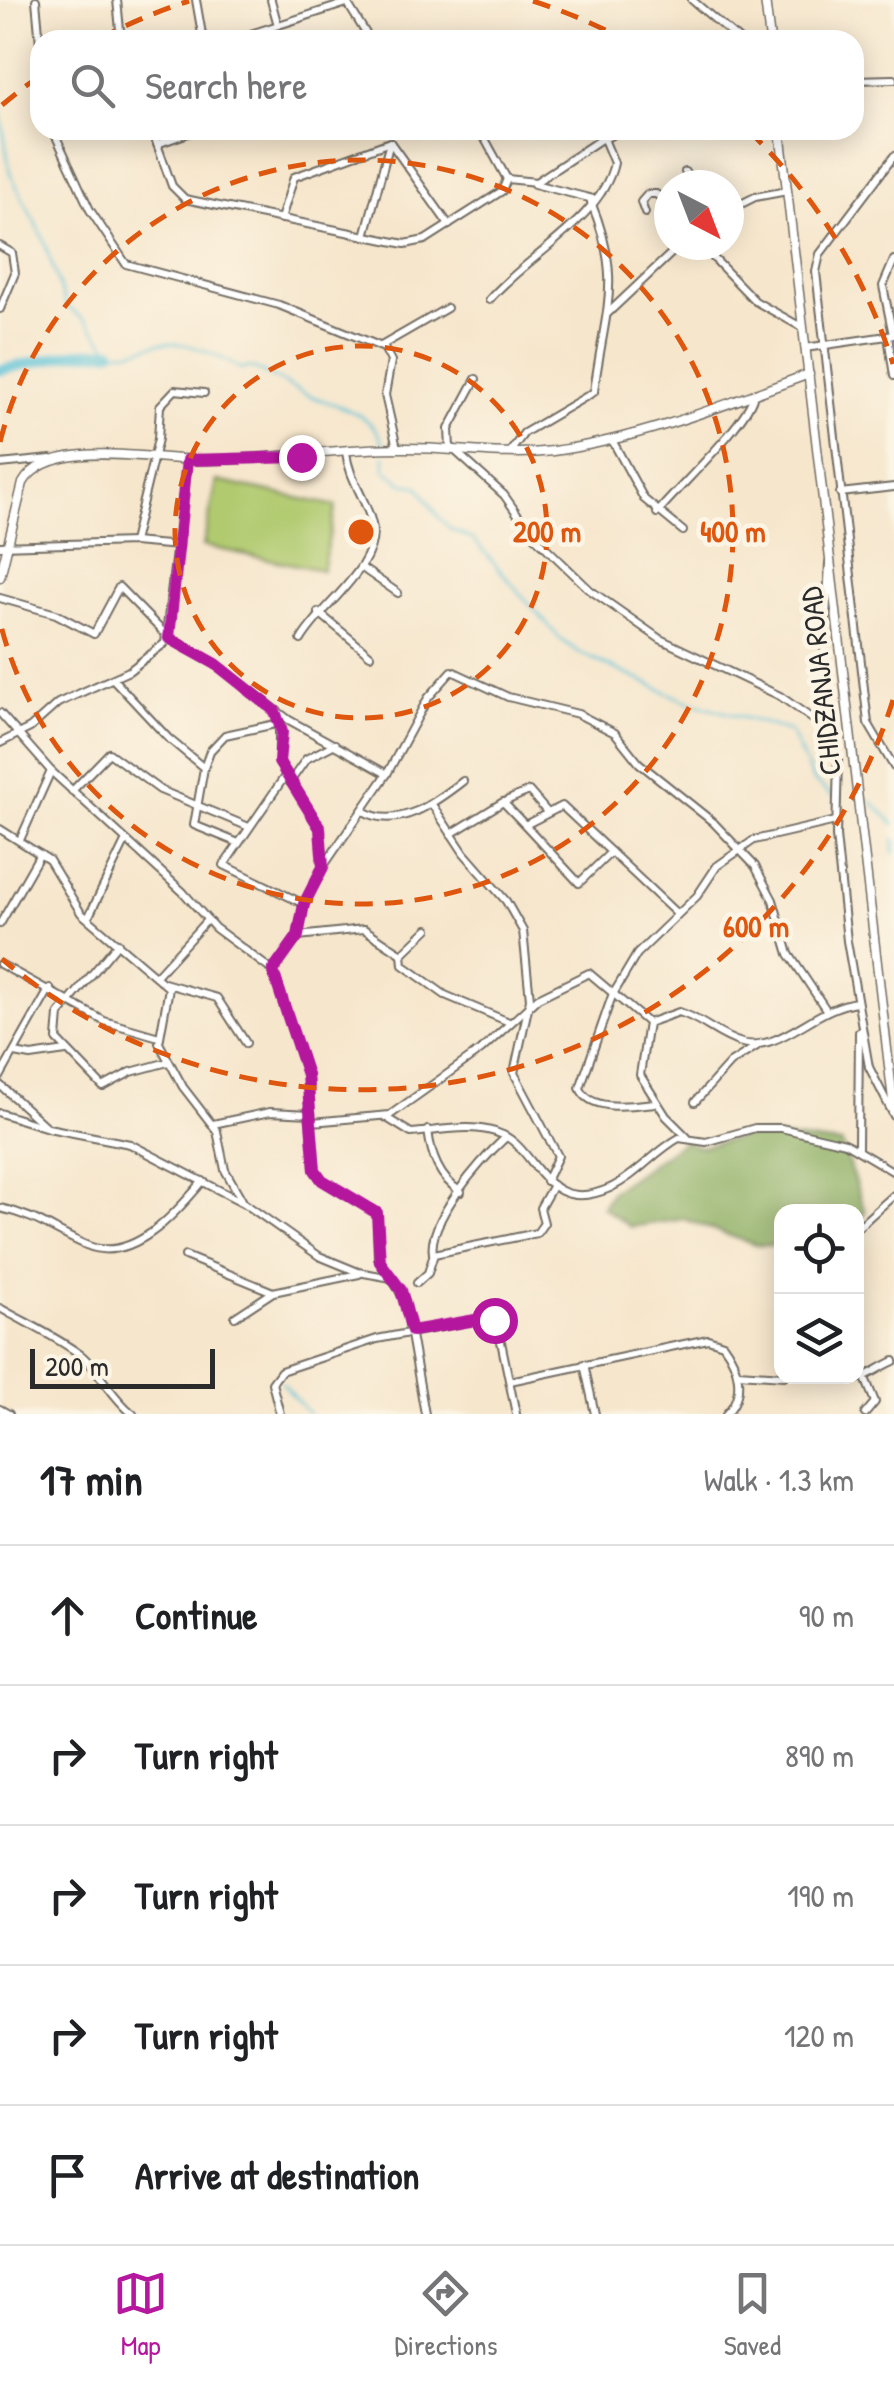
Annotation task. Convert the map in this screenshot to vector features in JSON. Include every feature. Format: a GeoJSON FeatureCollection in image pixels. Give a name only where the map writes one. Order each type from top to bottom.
{"type":"FeatureCollection","features":[{"type":"Feature","properties":{"kind":"street"},"geometry":{"type":"LineString","coordinates":[[36,0],[39,30]]}},
{"type":"Feature","properties":{"kind":"street"},"geometry":{"type":"LineString","coordinates":[[117,0],[121,30]]}},
{"type":"Feature","properties":{"kind":"street"},"geometry":{"type":"LineString","coordinates":[[196,0],[201,30]]}},
{"type":"Feature","properties":{"kind":"street"},"geometry":{"type":"LineString","coordinates":[[271,0],[277,22]]}},
{"type":"Feature","properties":{"kind":"street"},"geometry":{"type":"LineString","coordinates":[[692,0],[727,30]]}},
{"type":"Feature","properties":{"kind":"street"},"geometry":{"type":"LineString","coordinates":[[765,0],[769,30]]}},
{"type":"Feature","properties":{"kind":"street"},"geometry":{"type":"LineString","coordinates":[[257,30],[346,2],[364,30]]}},
{"type":"Feature","properties":{"kind":"street"},"geometry":{"type":"LineString","coordinates":[[864,80],[894,80]]}},
{"type":"Feature","properties":{"kind":"street"},"geometry":{"type":"LineString","coordinates":[[58,140],[90,210],[126,264],[279,306],[381,346],[391,361],[385,395],[396,448]]}},
{"type":"Feature","properties":{"kind":"street"},"geometry":{"type":"LineString","coordinates":[[156,140],[172,186],[185,199],[412,245],[502,190],[507,179]]}},
{"type":"Feature","properties":{"kind":"street"},"geometry":{"type":"LineString","coordinates":[[157,144],[168,140]]}},
{"type":"Feature","properties":{"kind":"street"},"geometry":{"type":"LineString","coordinates":[[486,140],[507,179]]}},
{"type":"Feature","properties":{"kind":"street"},"geometry":{"type":"LineString","coordinates":[[533,183],[600,140]]}},
{"type":"Feature","properties":{"kind":"street"},"geometry":{"type":"LineString","coordinates":[[489,300],[529,259],[562,237],[592,200],[614,167],[602,140]]}},
{"type":"Feature","properties":{"kind":"street","name":"CHIDZANJA ROAD"},"geometry":{"type":"LineString","coordinates":[[781,140],[894,1112]]}},
{"type":"Feature","properties":{"kind":"street"},"geometry":{"type":"LineString","coordinates":[[281,220],[294,177],[390,142]]}},
{"type":"Feature","properties":{"kind":"street"},"geometry":{"type":"LineString","coordinates":[[390,142],[448,225]]}},
{"type":"Feature","properties":{"kind":"street"},"geometry":{"type":"LineString","coordinates":[[365,236],[390,142]]}},
{"type":"Feature","properties":{"kind":"street"},"geometry":{"type":"LineString","coordinates":[[894,156],[816,262],[822,346],[868,723],[894,767]]}},
{"type":"Feature","properties":{"kind":"street"},"geometry":{"type":"LineString","coordinates":[[507,179],[592,200]]}},
{"type":"Feature","properties":{"kind":"street"},"geometry":{"type":"LineString","coordinates":[[744,202],[786,191]]}},
{"type":"Feature","properties":{"kind":"street"},"geometry":{"type":"LineString","coordinates":[[645,213],[640,202],[654,194]]}},
{"type":"Feature","properties":{"kind":"street"},"geometry":{"type":"LineString","coordinates":[[510,452],[524,434],[593,396],[612,282],[609,255],[592,200]]}},
{"type":"Feature","properties":{"kind":"street"},"geometry":{"type":"LineString","coordinates":[[0,246],[12,253],[15,268],[0,309]]}},
{"type":"Feature","properties":{"kind":"street"},"geometry":{"type":"LineString","coordinates":[[606,315],[664,260]]}},
{"type":"Feature","properties":{"kind":"street"},"geometry":{"type":"LineString","coordinates":[[715,260],[755,301],[803,328]]}},
{"type":"Feature","properties":{"kind":"street"},"geometry":{"type":"LineString","coordinates":[[894,260],[883,286],[894,376]]}},
{"type":"Feature","properties":{"kind":"street"},"geometry":{"type":"LineString","coordinates":[[381,346],[447,308]]}},
{"type":"Feature","properties":{"kind":"street"},"geometry":{"type":"LineString","coordinates":[[805,348],[892,336]]}},
{"type":"Feature","properties":{"kind":"street"},"geometry":{"type":"LineString","coordinates":[[0,464],[51,459],[187,460],[396,448],[554,451],[611,439],[808,374]]}},
{"type":"Feature","properties":{"kind":"street"},"geometry":{"type":"LineString","coordinates":[[476,379],[449,429],[451,448],[504,495],[538,541],[620,613],[675,648],[795,704],[829,730]]}},
{"type":"Feature","properties":{"kind":"street"},"geometry":{"type":"LineString","coordinates":[[133,542],[164,398],[176,390],[204,394]]}},
{"type":"Feature","properties":{"kind":"street"},"geometry":{"type":"LineString","coordinates":[[657,513],[713,454],[750,406],[754,394]]}},
{"type":"Feature","properties":{"kind":"street"},"geometry":{"type":"LineString","coordinates":[[611,439],[637,489],[657,513],[683,531]]}},
{"type":"Feature","properties":{"kind":"street"},"geometry":{"type":"LineString","coordinates":[[301,640],[318,612],[362,568],[372,545],[373,528],[350,478],[346,452]]}},
{"type":"Feature","properties":{"kind":"street"},"geometry":{"type":"LineString","coordinates":[[0,577],[4,545],[23,484],[32,470],[51,459]]}},
{"type":"Feature","properties":{"kind":"street"},"geometry":{"type":"LineString","coordinates":[[0,743],[20,733],[58,703],[113,680],[152,657],[169,638],[187,460]]}},
{"type":"Feature","properties":{"kind":"street"},"geometry":{"type":"LineString","coordinates":[[840,493],[894,488]]}},
{"type":"Feature","properties":{"kind":"street"},"geometry":{"type":"LineString","coordinates":[[4,545],[133,542],[179,546]]}},
{"type":"Feature","properties":{"kind":"street"},"geometry":{"type":"LineString","coordinates":[[830,553],[823,637],[829,730],[838,759],[836,821],[860,1020],[873,1080],[894,1112]]}},
{"type":"Feature","properties":{"kind":"street"},"geometry":{"type":"LineString","coordinates":[[362,568],[398,593]]}},
{"type":"Feature","properties":{"kind":"street"},"geometry":{"type":"LineString","coordinates":[[0,598],[56,614],[94,634],[119,587],[169,638],[216,664],[275,711],[386,774]]}},
{"type":"Feature","properties":{"kind":"street"},"geometry":{"type":"LineString","coordinates":[[318,612],[370,655]]}},
{"type":"Feature","properties":{"kind":"street"},"geometry":{"type":"LineString","coordinates":[[273,971],[298,936],[304,904],[323,867],[363,811],[435,688],[448,672],[456,672],[508,697],[578,714],[608,728],[639,763],[740,847],[773,900],[789,954],[825,1008]]}},
{"type":"Feature","properties":{"kind":"street"},"geometry":{"type":"LineString","coordinates":[[113,680],[168,738],[204,768]]}},
{"type":"Feature","properties":{"kind":"street"},"geometry":{"type":"LineString","coordinates":[[275,711],[280,723],[279,762],[320,828],[323,867]]}},
{"type":"Feature","properties":{"kind":"street"},"geometry":{"type":"LineString","coordinates":[[0,713],[51,771],[207,920],[273,971],[307,1075],[318,1176],[377,1213],[378,1257],[404,1295],[424,1414]]}},
{"type":"Feature","properties":{"kind":"street"},"geometry":{"type":"LineString","coordinates":[[236,842],[195,827],[196,806],[210,751],[224,735],[280,723]]}},
{"type":"Feature","properties":{"kind":"street"},"geometry":{"type":"LineString","coordinates":[[304,904],[226,868],[224,863],[236,842],[306,759],[336,744]]}},
{"type":"Feature","properties":{"kind":"street"},"geometry":{"type":"LineString","coordinates":[[72,791],[106,752],[160,790],[249,827]]}},
{"type":"Feature","properties":{"kind":"street"},"geometry":{"type":"LineString","coordinates":[[20,840],[51,771]]}},
{"type":"Feature","properties":{"kind":"street"},"geometry":{"type":"LineString","coordinates":[[363,811],[377,816],[415,813],[433,806],[462,781]]}},
{"type":"Feature","properties":{"kind":"street"},"geometry":{"type":"LineString","coordinates":[[451,834],[529,791],[547,812]]}},
{"type":"Feature","properties":{"kind":"street"},"geometry":{"type":"LineString","coordinates":[[504,802],[579,882],[611,852]]}},
{"type":"Feature","properties":{"kind":"street"},"geometry":{"type":"LineString","coordinates":[[433,806],[506,901],[524,931],[529,1006],[514,1072],[558,1156],[540,1208],[544,1223],[537,1233],[434,1254]]}},
{"type":"Feature","properties":{"kind":"street"},"geometry":{"type":"LineString","coordinates":[[525,825],[562,806],[676,914]]}},
{"type":"Feature","properties":{"kind":"street"},"geometry":{"type":"LineString","coordinates":[[656,1103],[600,1105],[583,1096],[580,1088],[612,996],[642,946],[740,847],[836,821]]}},
{"type":"Feature","properties":{"kind":"street"},"geometry":{"type":"LineString","coordinates":[[0,828],[54,864],[88,918],[163,982],[170,996],[159,1037],[168,1062],[213,1124],[228,1180],[244,1203]]}},
{"type":"Feature","properties":{"kind":"street"},"geometry":{"type":"LineString","coordinates":[[88,918],[125,842]]}},
{"type":"Feature","properties":{"kind":"street"},"geometry":{"type":"LineString","coordinates":[[0,924],[40,854]]}},
{"type":"Feature","properties":{"kind":"street"},"geometry":{"type":"LineString","coordinates":[[156,976],[207,920]]}},
{"type":"Feature","properties":{"kind":"street"},"geometry":{"type":"LineString","coordinates":[[402,954],[428,929]]}},
{"type":"Feature","properties":{"kind":"street"},"geometry":{"type":"LineString","coordinates":[[298,936],[364,930],[402,954]]}},
{"type":"Feature","properties":{"kind":"street"},"geometry":{"type":"LineString","coordinates":[[118,943],[68,1000],[57,1021],[58,1039],[103,1087],[131,1072],[168,1062]]}},
{"type":"Feature","properties":{"kind":"street"},"geometry":{"type":"LineString","coordinates":[[402,954],[403,965],[430,986],[511,1023]]}},
{"type":"Feature","properties":{"kind":"street"},"geometry":{"type":"LineString","coordinates":[[0,964],[114,1025],[159,1037]]}},
{"type":"Feature","properties":{"kind":"street"},"geometry":{"type":"LineString","coordinates":[[385,1117],[467,1060],[529,1006],[589,973],[648,1023]]}},
{"type":"Feature","properties":{"kind":"street"},"geometry":{"type":"LineString","coordinates":[[163,982],[217,998],[246,1042]]}},
{"type":"Feature","properties":{"kind":"street"},"geometry":{"type":"LineString","coordinates":[[0,1077],[50,988]]}},
{"type":"Feature","properties":{"kind":"street"},"geometry":{"type":"LineString","coordinates":[[695,1102],[730,1063],[790,1032],[825,1008],[857,1002]]}},
{"type":"Feature","properties":{"kind":"street"},"geometry":{"type":"LineString","coordinates":[[648,1023],[679,1012],[738,1043],[758,1046]]}},
{"type":"Feature","properties":{"kind":"street"},"geometry":{"type":"LineString","coordinates":[[858,1148],[860,1020]]}},
{"type":"Feature","properties":{"kind":"street"},"geometry":{"type":"LineString","coordinates":[[648,1023],[640,1075],[656,1103],[688,1138]]}},
{"type":"Feature","properties":{"kind":"street"},"geometry":{"type":"LineString","coordinates":[[15,1053],[31,1056],[66,1050]]}},
{"type":"Feature","properties":{"kind":"street"},"geometry":{"type":"LineString","coordinates":[[0,1085],[48,1128]]}},
{"type":"Feature","properties":{"kind":"street"},"geometry":{"type":"LineString","coordinates":[[213,1124],[270,1112],[312,1118],[385,1117],[411,1133],[442,1128],[506,1137],[550,1183],[579,1194],[613,1187],[675,1140],[706,1142],[769,1127],[858,1148],[894,1172]]}},
{"type":"Feature","properties":{"kind":"street"},"geometry":{"type":"LineString","coordinates":[[0,1113],[48,1128],[130,1144],[244,1203],[289,1239],[366,1274]]}},
{"type":"Feature","properties":{"kind":"street"},"geometry":{"type":"LineString","coordinates":[[428,1130],[434,1160],[450,1185],[461,1192]]}},
{"type":"Feature","properties":{"kind":"street"},"geometry":{"type":"LineString","coordinates":[[417,1284],[428,1273],[434,1254],[433,1232],[478,1165],[506,1137]]}},
{"type":"Feature","properties":{"kind":"street"},"geometry":{"type":"LineString","coordinates":[[0,1208],[44,1220],[88,1246],[116,1248],[168,1220],[203,1181]]}},
{"type":"Feature","properties":{"kind":"street"},"geometry":{"type":"LineString","coordinates":[[864,1222],[894,1195]]}},
{"type":"Feature","properties":{"kind":"street"},"geometry":{"type":"LineString","coordinates":[[185,1256],[273,1292]]}},
{"type":"Feature","properties":{"kind":"street"},"geometry":{"type":"LineString","coordinates":[[235,1317],[273,1292],[335,1276],[388,1276]]}},
{"type":"Feature","properties":{"kind":"street"},"geometry":{"type":"LineString","coordinates":[[0,1308],[50,1332],[82,1355],[102,1384],[133,1414]]}},
{"type":"Feature","properties":{"kind":"street"},"geometry":{"type":"LineString","coordinates":[[280,1414],[272,1383],[277,1373],[412,1331],[487,1318],[494,1320],[516,1414]]}},
{"type":"Feature","properties":{"kind":"street"},"geometry":{"type":"LineString","coordinates":[[510,1381],[708,1338],[723,1344],[738,1373],[736,1400],[726,1414]]}},
{"type":"Feature","properties":{"kind":"street"},"geometry":{"type":"LineString","coordinates":[[864,1414],[875,1402],[865,1378],[894,1361]]}},
{"type":"Feature","properties":{"kind":"street"},"geometry":{"type":"LineString","coordinates":[[584,1364],[595,1414]]}},
{"type":"Feature","properties":{"kind":"street"},"geometry":{"type":"LineString","coordinates":[[738,1373],[774,1375]]}},
{"type":"Feature","properties":{"kind":"street"},"geometry":{"type":"LineString","coordinates":[[0,1409],[8,1414]]}},
{"type":"Feature","properties":{"kind":"green space"},"geometry":{"type":"Polygon","coordinates":[[[217,481],[336,506],[322,570],[203,546],[217,481]]]}},
{"type":"Feature","properties":{"kind":"green space"},"geometry":{"type":"Polygon","coordinates":[[[755,1135],[842,1144],[862,1204],[774,1204],[774,1246],[755,1245],[684,1219],[630,1227],[602,1207],[612,1191],[684,1141],[699,1147],[755,1135]]]}},
{"type":"Feature","properties":{"kind":"waterway"},"geometry":{"type":"LineString","coordinates":[[0,109],[10,173],[43,238],[66,306],[86,321],[112,351],[176,343],[215,355],[241,369],[257,370],[353,412],[372,425],[383,446]]}},
{"type":"Feature","properties":{"kind":"waterway"},"geometry":{"type":"LineString","coordinates":[[0,370],[76,353],[112,351]]}},
{"type":"Feature","properties":{"kind":"waterway"},"geometry":{"type":"LineString","coordinates":[[385,456],[385,470],[404,484],[418,486],[450,529],[474,540],[560,639],[580,653],[686,701],[790,731],[813,780],[834,797]]}},
{"type":"Feature","properties":{"kind":"waterway"},"geometry":{"type":"LineString","coordinates":[[871,801],[894,824]]}},
{"type":"Feature","properties":{"kind":"waterway"},"geometry":{"type":"LineString","coordinates":[[894,840],[894,854]]}},
{"type":"Feature","properties":{"kind":"waterway"},"geometry":{"type":"LineString","coordinates":[[282,1383],[309,1414]]}},
{"type":"Feature","properties":{"kind":"route"},"geometry":{"type":"LineString","coordinates":[[301,457],[187,460],[169,638],[216,664],[275,711],[282,732],[279,762],[323,836],[323,867],[304,904],[298,936],[273,971],[307,1075],[315,1170],[322,1180],[377,1213],[380,1262],[406,1300],[412,1331],[494,1320]]}}]}
